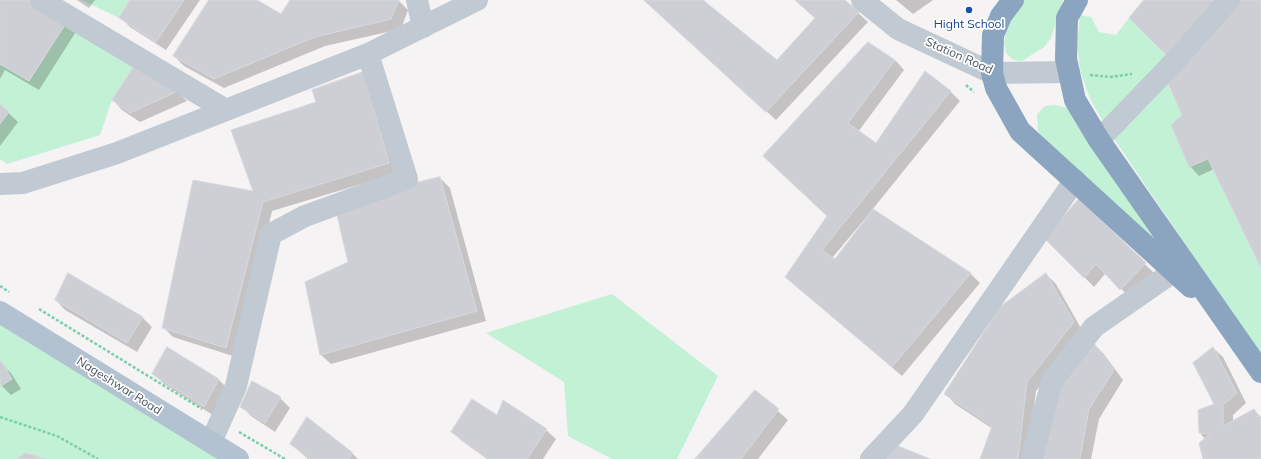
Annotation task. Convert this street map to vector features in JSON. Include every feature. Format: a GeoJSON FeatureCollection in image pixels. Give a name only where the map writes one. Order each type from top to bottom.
{"type":"FeatureCollection","features":[{"type":"Feature","properties":{"kind":"highway"},"geometry":{"type":"LineString","coordinates":[[1013,0],[1001,16],[993,34],[992,73],[996,88],[1020,131],[1173,272],[1217,310]]}},
{"type":"Feature","properties":{"kind":"highway"},"geometry":{"type":"LineString","coordinates":[[1077,0],[1067,18],[1066,59],[1078,74],[1075,100],[1099,140],[1261,372]]}},
{"type":"Feature","properties":{"kind":"main road","name":"Nageshwar Road"},"geometry":{"type":"LineString","coordinates":[[0,312],[238,459]]}},
{"type":"Feature","properties":{"kind":"street"},"geometry":{"type":"LineString","coordinates":[[40,0],[226,110]]}},
{"type":"Feature","properties":{"kind":"street"},"geometry":{"type":"LineString","coordinates":[[417,0],[423,27]]}},
{"type":"Feature","properties":{"kind":"street"},"geometry":{"type":"LineString","coordinates":[[0,184],[23,183],[117,152],[226,110],[368,54],[477,0]]}},
{"type":"Feature","properties":{"kind":"street","name":"Station Road"},"geometry":{"type":"LineString","coordinates":[[862,0],[898,29],[992,73],[1078,74]]}},
{"type":"Feature","properties":{"kind":"street"},"geometry":{"type":"LineString","coordinates":[[1099,140],[1173,63],[1230,0]]}},
{"type":"Feature","properties":{"kind":"street"},"geometry":{"type":"LineString","coordinates":[[211,442],[236,386],[271,234],[305,216],[407,179],[368,54]]}},
{"type":"Feature","properties":{"kind":"street"},"geometry":{"type":"LineString","coordinates":[[871,459],[913,414],[1074,180]]}},
{"type":"Feature","properties":{"kind":"street"},"geometry":{"type":"LineString","coordinates":[[1032,459],[1052,381],[1094,327],[1173,272]]}},
{"type":"Feature","properties":{"kind":"path"},"geometry":{"type":"LineString","coordinates":[[1078,74],[1110,77],[1134,74]]}},
{"type":"Feature","properties":{"kind":"path"},"geometry":{"type":"LineString","coordinates":[[0,286],[14,294]]}},
{"type":"Feature","properties":{"kind":"path"},"geometry":{"type":"LineString","coordinates":[[34,306],[285,459]]}},
{"type":"Feature","properties":{"kind":"path"},"geometry":{"type":"LineString","coordinates":[[0,417],[57,436],[98,459]]}},
{"type":"Feature","properties":{"kind":"green space"},"geometry":{"type":"Polygon","coordinates":[[[82,0],[130,0],[119,18],[82,0]]]}},
{"type":"Feature","properties":{"kind":"green space"},"geometry":{"type":"Polygon","coordinates":[[[1024,0],[1063,0],[1051,38],[1044,47],[1022,61],[1011,58],[1006,53],[1004,44],[1008,20],[1024,0]]]}},
{"type":"Feature","properties":{"kind":"green space"},"geometry":{"type":"Polygon","coordinates":[[[1080,15],[1091,17],[1099,32],[1116,35],[1129,18],[1173,63],[1163,74],[1182,115],[1171,125],[1189,166],[1208,159],[1261,268],[1261,356],[1108,130],[1091,101],[1081,74],[1077,48],[1080,15]]]}},
{"type":"Feature","properties":{"kind":"green space"},"geometry":{"type":"Polygon","coordinates":[[[68,20],[137,62],[112,100],[100,135],[7,164],[0,159],[0,124],[9,112],[0,104],[0,64],[29,81],[68,20]]]}},
{"type":"Feature","properties":{"kind":"green space"},"geometry":{"type":"Polygon","coordinates":[[[1054,105],[1065,107],[1073,114],[1182,270],[1043,138],[1038,131],[1037,114],[1045,106],[1054,105]]]}},
{"type":"Feature","properties":{"kind":"green space"},"geometry":{"type":"Polygon","coordinates":[[[612,294],[718,376],[677,459],[612,459],[568,436],[564,382],[486,333],[612,294]]]}},
{"type":"Feature","properties":{"kind":"green space"},"geometry":{"type":"Polygon","coordinates":[[[0,312],[238,459],[0,459],[0,312]]]}},
{"type":"Feature","properties":{"kind":"building"},"geometry":{"type":"Polygon","coordinates":[[[0,0],[33,0],[68,20],[29,81],[0,64],[0,0]]]}},
{"type":"Feature","properties":{"kind":"building"},"geometry":{"type":"Polygon","coordinates":[[[130,0],[184,0],[156,42],[119,18],[130,0]]]}},
{"type":"Feature","properties":{"kind":"building"},"geometry":{"type":"Polygon","coordinates":[[[209,0],[257,0],[281,14],[290,0],[399,0],[391,19],[315,37],[214,79],[173,56],[209,0]]]}},
{"type":"Feature","properties":{"kind":"building"},"geometry":{"type":"Polygon","coordinates":[[[644,0],[703,0],[777,60],[815,18],[795,0],[845,0],[859,12],[766,112],[644,0]]]}},
{"type":"Feature","properties":{"kind":"building"},"geometry":{"type":"Polygon","coordinates":[[[1144,0],[1217,0],[1168,57],[1129,18],[1144,0]]]}},
{"type":"Feature","properties":{"kind":"building"},"geometry":{"type":"Polygon","coordinates":[[[1237,0],[1261,0],[1261,268],[1208,159],[1189,167],[1171,125],[1182,115],[1166,79],[1237,0]]]}},
{"type":"Feature","properties":{"kind":"building"},"geometry":{"type":"Polygon","coordinates":[[[868,42],[895,60],[848,123],[876,143],[925,71],[951,91],[822,250],[835,259],[873,209],[971,273],[892,367],[785,277],[827,216],[763,156],[868,42]]]}},
{"type":"Feature","properties":{"kind":"building"},"geometry":{"type":"Polygon","coordinates":[[[137,62],[178,91],[130,113],[112,100],[137,62]]]}},
{"type":"Feature","properties":{"kind":"building"},"geometry":{"type":"Polygon","coordinates":[[[363,72],[389,163],[263,202],[226,348],[162,328],[193,180],[253,191],[231,130],[316,102],[312,90],[363,72]]]}},
{"type":"Feature","properties":{"kind":"building"},"geometry":{"type":"Polygon","coordinates":[[[0,104],[9,112],[0,124],[0,104]]]}},
{"type":"Feature","properties":{"kind":"building"},"geometry":{"type":"Polygon","coordinates":[[[440,177],[477,311],[320,355],[305,282],[348,262],[336,211],[402,186],[440,177]]]}},
{"type":"Feature","properties":{"kind":"building"},"geometry":{"type":"Polygon","coordinates":[[[1079,199],[1146,263],[1120,290],[1096,264],[1084,278],[1044,238],[1079,199]]]}},
{"type":"Feature","properties":{"kind":"building"},"geometry":{"type":"Polygon","coordinates":[[[68,273],[143,317],[127,343],[55,300],[68,273]]]}},
{"type":"Feature","properties":{"kind":"building"},"geometry":{"type":"Polygon","coordinates":[[[1046,273],[1074,322],[1027,382],[1018,459],[980,459],[992,426],[944,394],[1000,307],[1046,273]]]}},
{"type":"Feature","properties":{"kind":"building"},"geometry":{"type":"Polygon","coordinates":[[[1093,342],[1114,370],[1089,409],[1080,459],[1043,459],[1044,443],[1060,384],[1093,342]]]}},
{"type":"Feature","properties":{"kind":"building"},"geometry":{"type":"Polygon","coordinates":[[[167,347],[219,379],[204,407],[152,374],[167,347]]]}},
{"type":"Feature","properties":{"kind":"building"},"geometry":{"type":"Polygon","coordinates":[[[1213,347],[1237,393],[1223,405],[1223,426],[1254,409],[1261,419],[1261,459],[1203,459],[1199,443],[1210,434],[1199,433],[1198,410],[1214,404],[1193,363],[1213,347]]]}},
{"type":"Feature","properties":{"kind":"building"},"geometry":{"type":"Polygon","coordinates":[[[0,361],[12,379],[1,386],[0,361]]]}},
{"type":"Feature","properties":{"kind":"building"},"geometry":{"type":"Polygon","coordinates":[[[252,381],[281,397],[265,423],[240,407],[252,381]]]}},
{"type":"Feature","properties":{"kind":"building"},"geometry":{"type":"Polygon","coordinates":[[[755,390],[779,409],[741,459],[695,459],[755,390]]]}},
{"type":"Feature","properties":{"kind":"building"},"geometry":{"type":"Polygon","coordinates":[[[472,399],[497,415],[503,400],[547,429],[527,459],[489,459],[451,432],[472,399]]]}},
{"type":"Feature","properties":{"kind":"building"},"geometry":{"type":"Polygon","coordinates":[[[307,417],[353,453],[349,459],[310,459],[290,444],[307,417]]]}},
{"type":"Feature","properties":{"kind":"building"},"geometry":{"type":"Polygon","coordinates":[[[898,446],[930,459],[886,459],[898,446]]]}},
{"type":"Feature","properties":{"kind":"building"},"geometry":{"type":"Polygon","coordinates":[[[26,453],[46,459],[17,459],[26,453]]]}},
{"type":"Feature","properties":{"kind":"place","name":"Hight School"},"geometry":{"type":"Point","coordinates":[969,10]}}]}
